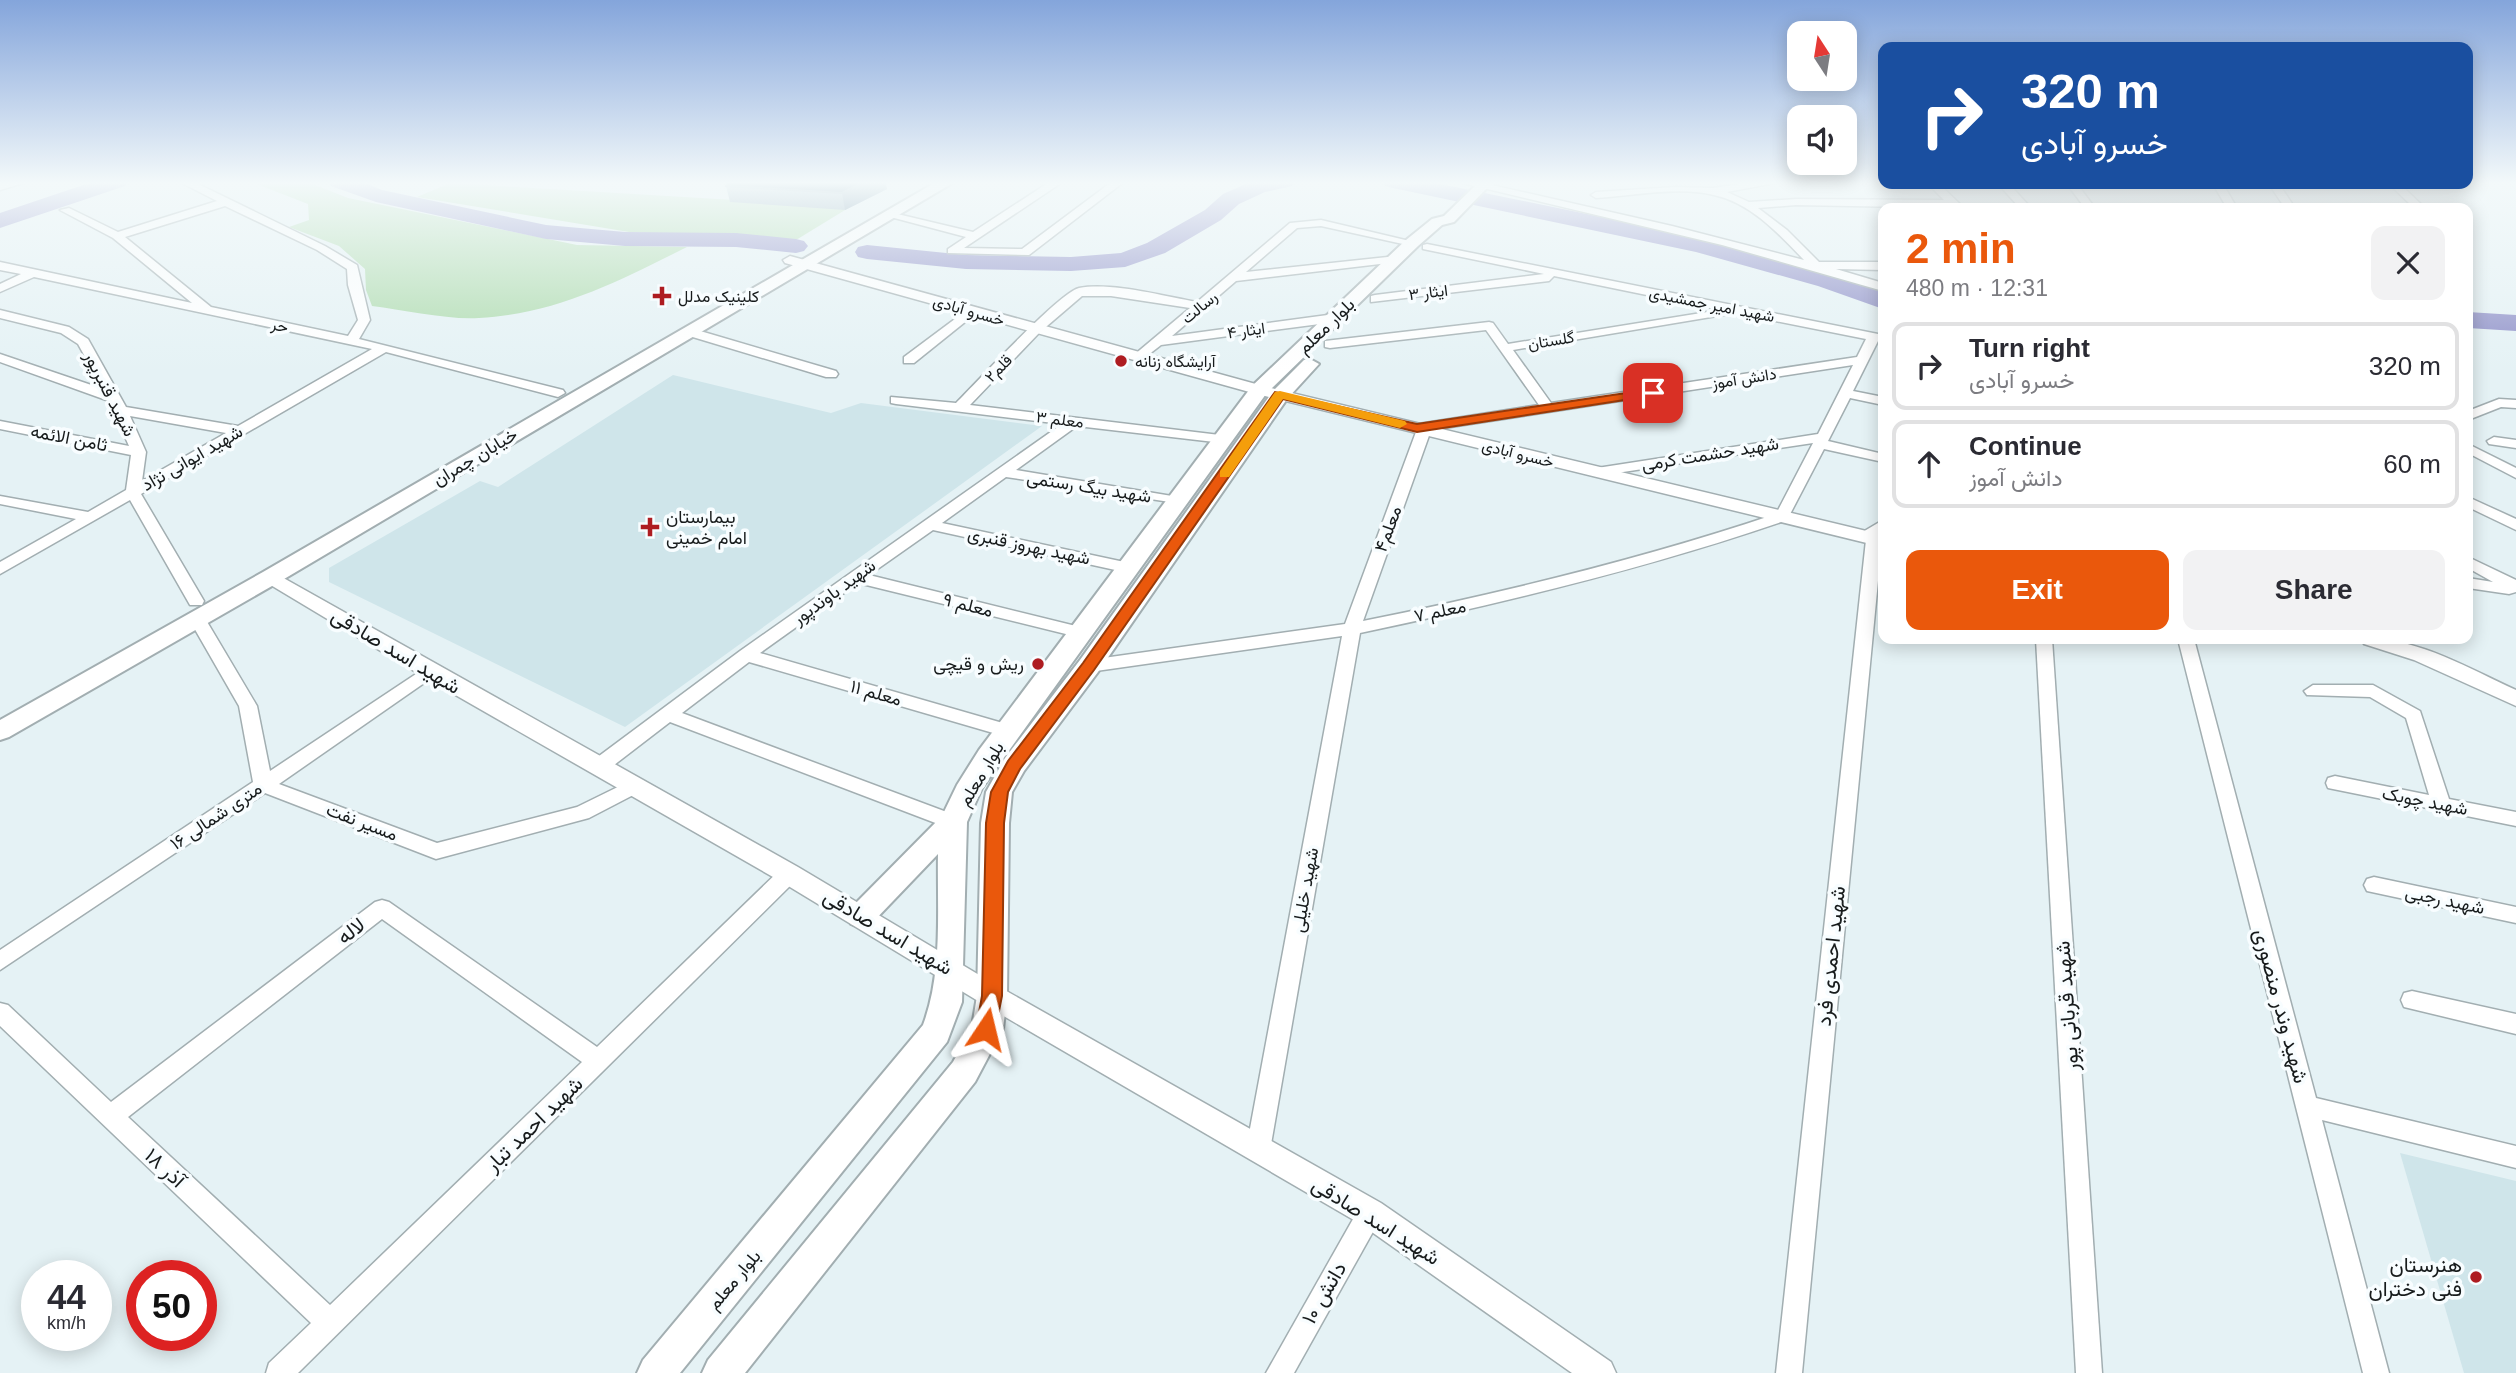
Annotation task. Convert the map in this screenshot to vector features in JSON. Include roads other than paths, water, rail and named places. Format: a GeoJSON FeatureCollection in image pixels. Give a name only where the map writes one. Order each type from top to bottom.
{"type":"FeatureCollection","features":[{"type":"Feature","properties":{"kind":"main road","name":"خیابان چمران"},"geometry":{"type":"LineString","coordinates":[[0,731],[197,610],[424,479],[690,332],[824,245]]}},
{"type":"Feature","properties":{"kind":"main road","name":"خیابان چمران"},"geometry":{"type":"LineString","coordinates":[[0,711],[197,610],[271,577],[558,393],[830,245]]}},
{"type":"Feature","properties":{"kind":"main road","name":"بلوار معلم"},"geometry":{"type":"LineString","coordinates":[[656,1373],[936,1032],[947,1002],[950,969],[953,822],[970,785],[1223,439],[1269,393],[1335,318],[1419,245]]}},
{"type":"Feature","properties":{"kind":"main road","name":"بلوار معلم"},"geometry":{"type":"LineString","coordinates":[[721,1373],[964,1072],[986,1029],[992,996],[995,823],[999,792],[1029,744],[1088,666],[1269,393],[1330,344],[1375,299],[1412,249]]}},
{"type":"Feature","properties":{"kind":"main road"},"geometry":{"type":"LineString","coordinates":[[861,916],[953,822]]}},
{"type":"Feature","properties":{"kind":"street"},"geometry":{"type":"LineString","coordinates":[[128,245],[206,310]]}},
{"type":"Feature","properties":{"kind":"street"},"geometry":{"type":"LineString","coordinates":[[315,245],[353,267],[354,285],[364,320],[351,341]]}},
{"type":"Feature","properties":{"kind":"street"},"geometry":{"type":"LineString","coordinates":[[961,245],[952,251],[1025,253],[1035,245]]}},
{"type":"Feature","properties":{"kind":"street","name":"رسالت"},"geometry":{"type":"LineString","coordinates":[[1139,358],[1271,245]]}},
{"type":"Feature","properties":{"kind":"street","name":"رسالت"},"geometry":{"type":"LineString","coordinates":[[1398,245],[1412,249]]}},
{"type":"Feature","properties":{"kind":"street"},"geometry":{"type":"LineString","coordinates":[[1736,245],[1816,265],[1878,285]]}},
{"type":"Feature","properties":{"kind":"street"},"geometry":{"type":"LineString","coordinates":[[1797,245],[1816,265],[1878,266]]}},
{"type":"Feature","properties":{"kind":"street"},"geometry":{"type":"LineString","coordinates":[[1236,276],[1412,249]]}},
{"type":"Feature","properties":{"kind":"street","name":"شهید امیر جمشیدی"},"geometry":{"type":"LineString","coordinates":[[1412,249],[1565,275],[1874,337],[1863,360]]}},
{"type":"Feature","properties":{"kind":"street","name":"خسرو آبادی"},"geometry":{"type":"LineString","coordinates":[[797,262],[1269,393],[1782,517],[1876,535]]}},
{"type":"Feature","properties":{"kind":"street","name":"حر"},"geometry":{"type":"LineString","coordinates":[[0,266],[384,348],[558,393]]}},
{"type":"Feature","properties":{"kind":"street"},"geometry":{"type":"LineString","coordinates":[[0,288],[33,273]]}},
{"type":"Feature","properties":{"kind":"street","name":"ایثار ۳"},"geometry":{"type":"LineString","coordinates":[[1375,299],[1565,275]]}},
{"type":"Feature","properties":{"kind":"street","name":"قلم۲"},"geometry":{"type":"LineString","coordinates":[[960,407],[1036,329],[1079,292],[1111,292],[1200,306]]}},
{"type":"Feature","properties":{"kind":"street","name":"گلستان"},"geometry":{"type":"LineString","coordinates":[[1330,344],[1489,327],[1504,348],[1740,310]]}},
{"type":"Feature","properties":{"kind":"street"},"geometry":{"type":"LineString","coordinates":[[909,360],[971,311]]}},
{"type":"Feature","properties":{"kind":"street","name":"شهید قنبرپور"},"geometry":{"type":"LineString","coordinates":[[0,314],[65,330],[83,342],[118,404],[139,452],[133,492]]}},
{"type":"Feature","properties":{"kind":"street","name":"ایثار ۴"},"geometry":{"type":"LineString","coordinates":[[1158,342],[1335,318]]}},
{"type":"Feature","properties":{"kind":"street"},"geometry":{"type":"LineString","coordinates":[[690,332],[831,374]]}},
{"type":"Feature","properties":{"kind":"street","name":"شهید ایوانی نژاد"},"geometry":{"type":"LineString","coordinates":[[0,569],[384,348]]}},
{"type":"Feature","properties":{"kind":"street"},"geometry":{"type":"LineString","coordinates":[[1504,348],[1548,409]]}},
{"type":"Feature","properties":{"kind":"street"},"geometry":{"type":"LineString","coordinates":[[0,358],[17,362],[118,404],[240,430]]}},
{"type":"Feature","properties":{"kind":"street"},"geometry":{"type":"LineString","coordinates":[[1782,517],[1863,360]]}},
{"type":"Feature","properties":{"kind":"street","name":"دانش آموز"},"geometry":{"type":"LineString","coordinates":[[1421,429],[1863,360]]}},
{"type":"Feature","properties":{"kind":"street"},"geometry":{"type":"LineString","coordinates":[[1846,393],[1878,400]]}},
{"type":"Feature","properties":{"kind":"street","name":"معلم ۳"},"geometry":{"type":"LineString","coordinates":[[896,400],[1223,439]]}},
{"type":"Feature","properties":{"kind":"street"},"geometry":{"type":"LineString","coordinates":[[2473,414],[2499,402],[2516,404]]}},
{"type":"Feature","properties":{"kind":"street","name":"شهید باوندپور"},"geometry":{"type":"LineString","coordinates":[[598,767],[746,655],[1075,421]]}},
{"type":"Feature","properties":{"kind":"street","name":"ثامن الائمه"},"geometry":{"type":"LineString","coordinates":[[0,425],[139,452]]}},
{"type":"Feature","properties":{"kind":"street","name":"معلم۴"},"geometry":{"type":"LineString","coordinates":[[1352,629],[1421,429]]}},
{"type":"Feature","properties":{"kind":"street"},"geometry":{"type":"LineString","coordinates":[[1821,440],[1878,457]]}},
{"type":"Feature","properties":{"kind":"street","name":"شهید حشمت کرمی"},"geometry":{"type":"LineString","coordinates":[[1597,472],[1821,440]]}},
{"type":"Feature","properties":{"kind":"street"},"geometry":{"type":"LineString","coordinates":[[2494,441],[2516,444]]}},
{"type":"Feature","properties":{"kind":"street"},"geometry":{"type":"LineString","coordinates":[[2473,450],[2516,474]]}},
{"type":"Feature","properties":{"kind":"street","name":"شهید بیگ رستمی"},"geometry":{"type":"LineString","coordinates":[[1001,472],[1178,501]]}},
{"type":"Feature","properties":{"kind":"street"},"geometry":{"type":"LineString","coordinates":[[133,492],[248,706],[263,785]]}},
{"type":"Feature","properties":{"kind":"street"},"geometry":{"type":"LineString","coordinates":[[2,502],[91,517]]}},
{"type":"Feature","properties":{"kind":"street"},"geometry":{"type":"LineString","coordinates":[[2473,504],[2516,526]]}},
{"type":"Feature","properties":{"kind":"street","name":"معلم ۷"},"geometry":{"type":"LineString","coordinates":[[1088,666],[1352,629],[1548,585],[1782,517]]}},
{"type":"Feature","properties":{"kind":"street","name":"شهید بهروز قنبری"},"geometry":{"type":"LineString","coordinates":[[928,524],[1129,568]]}},
{"type":"Feature","properties":{"kind":"street","name":"شهید احمدی فرد"},"geometry":{"type":"LineString","coordinates":[[1789,1373],[1876,535]]}},
{"type":"Feature","properties":{"kind":"street"},"geometry":{"type":"LineString","coordinates":[[2473,565],[2516,589]]}},
{"type":"Feature","properties":{"kind":"street","name":"شهید اسد صادقی"},"geometry":{"type":"LineString","coordinates":[[271,577],[431,672],[789,874],[992,996],[1370,1213],[1600,1373]]}},
{"type":"Feature","properties":{"kind":"street","name":"معلم ۹"},"geometry":{"type":"LineString","coordinates":[[855,577],[1082,633]]}},
{"type":"Feature","properties":{"kind":"street"},"geometry":{"type":"LineString","coordinates":[[2473,584],[2516,589]]}},
{"type":"Feature","properties":{"kind":"street","name":"شهید خلیلی"},"geometry":{"type":"LineString","coordinates":[[1258,1150],[1352,629]]}},
{"type":"Feature","properties":{"kind":"street","name":"شهید قربانی پور"},"geometry":{"type":"LineString","coordinates":[[2044,644],[2090,1373]]}},
{"type":"Feature","properties":{"kind":"street","name":"شهید وندر منصوری"},"geometry":{"type":"LineString","coordinates":[[2187,644],[2376,1373]]}},
{"type":"Feature","properties":{"kind":"street"},"geometry":{"type":"LineString","coordinates":[[2387,644],[2421,655],[2516,699]]}},
{"type":"Feature","properties":{"kind":"street","name":"معلم ۱۱"},"geometry":{"type":"LineString","coordinates":[[746,655],[1007,732]]}},
{"type":"Feature","properties":{"kind":"street","name":"۱۶ متری شمالی"},"geometry":{"type":"LineString","coordinates":[[0,961],[431,672]]}},
{"type":"Feature","properties":{"kind":"street"},"geometry":{"type":"LineString","coordinates":[[2313,691],[2373,691],[2414,715],[2441,804]]}},
{"type":"Feature","properties":{"kind":"street"},"geometry":{"type":"LineString","coordinates":[[668,714],[953,822]]}},
{"type":"Feature","properties":{"kind":"street","name":"شهید چوبک"},"geometry":{"type":"LineString","coordinates":[[2335,783],[2516,818]]}},
{"type":"Feature","properties":{"kind":"street","name":"مسیر نفت"},"geometry":{"type":"LineString","coordinates":[[263,785],[436,851],[582,813],[632,787]]}},
{"type":"Feature","properties":{"kind":"street","name":"شهید احمد تبار"},"geometry":{"type":"LineString","coordinates":[[279,1373],[789,874]]}},
{"type":"Feature","properties":{"kind":"street","name":"شهید رجبی"},"geometry":{"type":"LineString","coordinates":[[2374,885],[2516,915]]}},
{"type":"Feature","properties":{"kind":"street","name":"لاله"},"geometry":{"type":"LineString","coordinates":[[111,1116],[382,908],[599,1061]]}},
{"type":"Feature","properties":{"kind":"street"},"geometry":{"type":"LineString","coordinates":[[2412,1000],[2516,1024]]}},
{"type":"Feature","properties":{"kind":"street","name":"۱۸ آذر"},"geometry":{"type":"LineString","coordinates":[[0,1012],[330,1323]]}},
{"type":"Feature","properties":{"kind":"street"},"geometry":{"type":"LineString","coordinates":[[2307,1106],[2516,1157]]}},
{"type":"Feature","properties":{"kind":"street","name":"دانش ۱۰"},"geometry":{"type":"LineString","coordinates":[[1279,1373],[1370,1213]]}},
{"type":"Feature","properties":{"kind":"waterway"},"geometry":{"type":"LineString","coordinates":[[787,245],[796,246]]}},
{"type":"Feature","properties":{"kind":"waterway"},"geometry":{"type":"LineString","coordinates":[[867,252],[966,262],[1071,264],[1125,260],[1161,245]]}},
{"type":"Feature","properties":{"kind":"waterway"},"geometry":{"type":"LineString","coordinates":[[1696,245],[1827,281],[1878,299]]}},
{"type":"Feature","properties":{"kind":"waterway"},"geometry":{"type":"LineString","coordinates":[[2473,320],[2516,323]]}},
{"type":"Feature","properties":{"kind":"place","name":"کلینیک مدلل"},"geometry":{"type":"Point","coordinates":[662,296]}},
{"type":"Feature","properties":{"kind":"place","name":"آرایشگاه زنانه"},"geometry":{"type":"Point","coordinates":[1121,361]}},
{"type":"Feature","properties":{"kind":"place","name":"بیمارستان امام خمینی"},"geometry":{"type":"Point","coordinates":[650,527]}},
{"type":"Feature","properties":{"kind":"place","name":"ریش و قیچی"},"geometry":{"type":"Point","coordinates":[1038,664]}},
{"type":"Feature","properties":{"kind":"place","name":"هنرستان فنی دختران"},"geometry":{"type":"Point","coordinates":[2476,1277]}}]}
